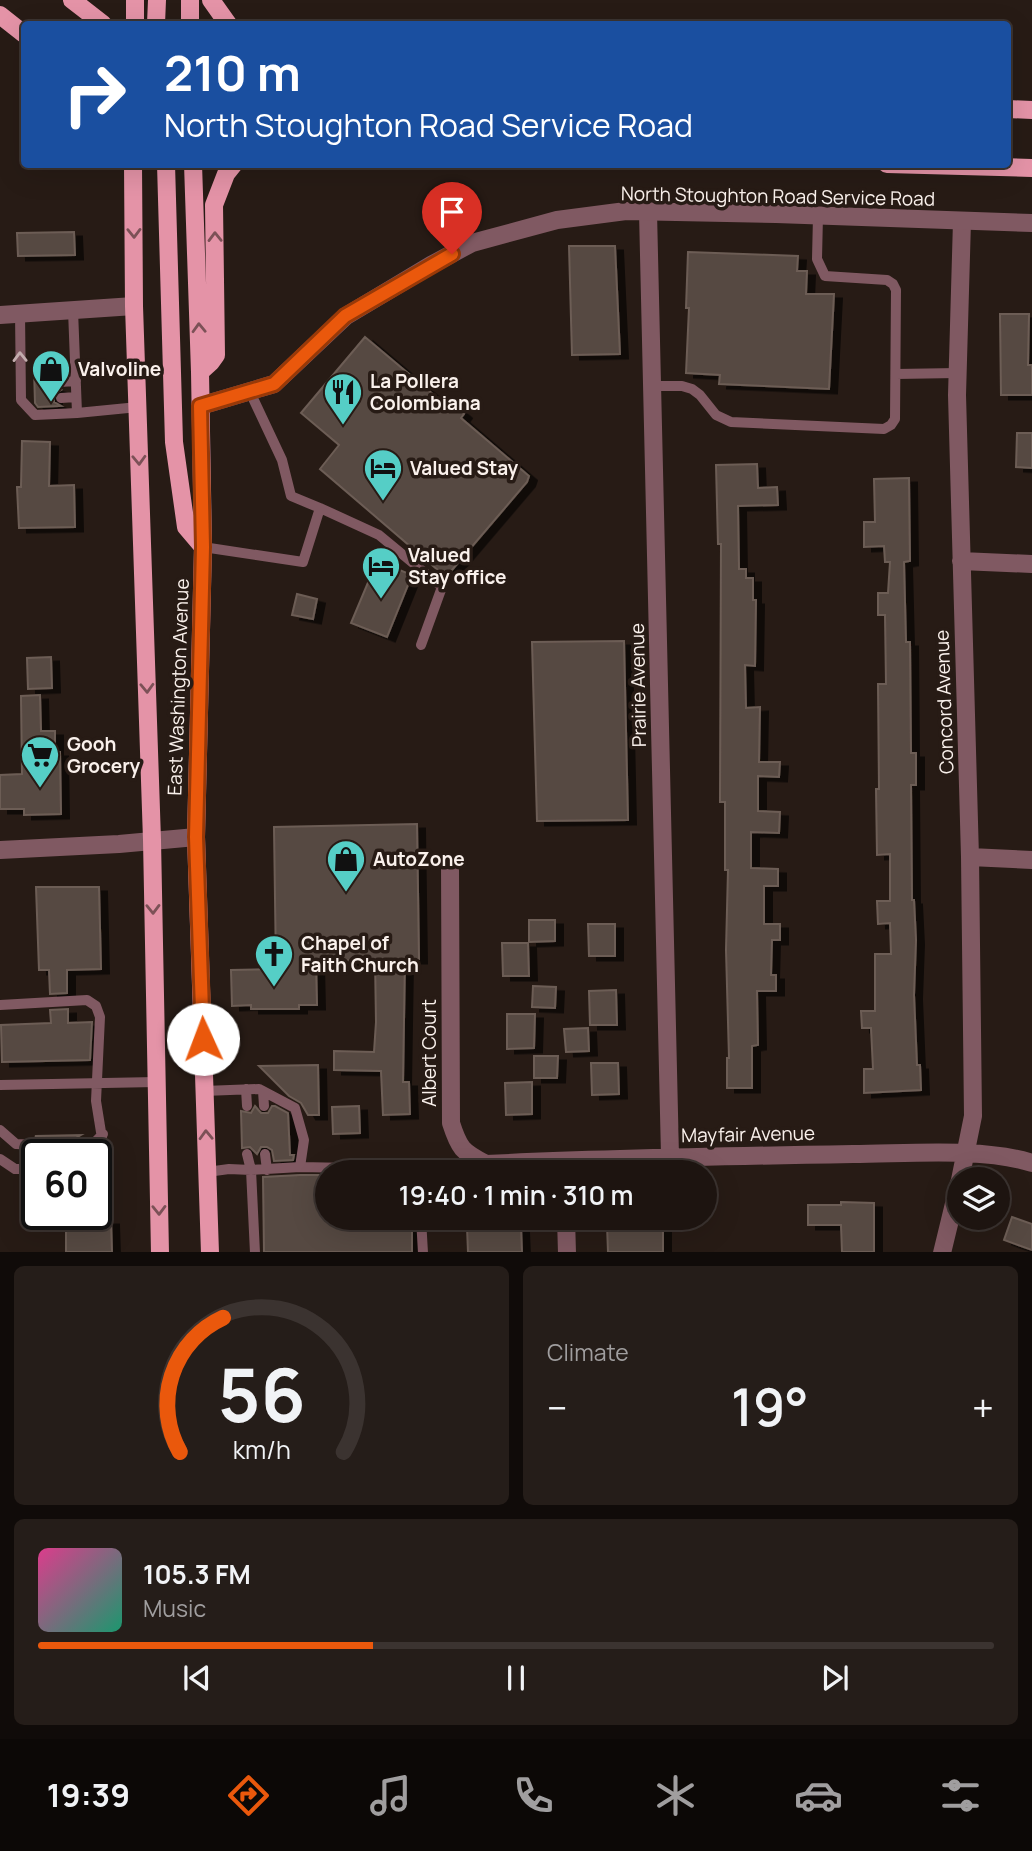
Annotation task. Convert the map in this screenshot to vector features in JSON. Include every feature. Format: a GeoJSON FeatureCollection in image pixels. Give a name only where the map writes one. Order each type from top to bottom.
{"type":"FeatureCollection","features":[{"type":"Feature","properties":{"kind":"main road"},"geometry":{"type":"LineString","coordinates":[[72,0],[99,21]]}},
{"type":"Feature","properties":{"kind":"main road"},"geometry":{"type":"LineString","coordinates":[[135,0],[135,21]]}},
{"type":"Feature","properties":{"kind":"main road"},"geometry":{"type":"LineString","coordinates":[[156,21],[157,0]]}},
{"type":"Feature","properties":{"kind":"main road"},"geometry":{"type":"LineString","coordinates":[[190,0],[190,21]]}},
{"type":"Feature","properties":{"kind":"main road"},"geometry":{"type":"LineString","coordinates":[[211,0],[226,21]]}},
{"type":"Feature","properties":{"kind":"main road"},"geometry":{"type":"LineString","coordinates":[[0,15],[21,32]]}},
{"type":"Feature","properties":{"kind":"main road"},"geometry":{"type":"LineString","coordinates":[[1011,109],[1032,110]]}},
{"type":"Feature","properties":{"kind":"main road"},"geometry":{"type":"LineString","coordinates":[[1011,167],[1032,168]]}},
{"type":"Feature","properties":{"kind":"main road","name":"East Washington Avenue"},"geometry":{"type":"LineString","coordinates":[[133,168],[134,306],[152,841],[160,1252]]}},
{"type":"Feature","properties":{"kind":"main road"},"geometry":{"type":"LineString","coordinates":[[166,168],[174,443],[186,527],[203,547]]}},
{"type":"Feature","properties":{"kind":"main road","name":"East Washington Avenue"},"geometry":{"type":"LineString","coordinates":[[193,168],[203,547],[196,837],[210,1252]]}},
{"type":"Feature","properties":{"kind":"main road"},"geometry":{"type":"LineString","coordinates":[[200,372],[216,355],[214,205],[231,168]]}},
{"type":"Feature","properties":{"kind":"street","name":"North Stoughton Road Service Road"},"geometry":{"type":"LineString","coordinates":[[200,406],[274,384],[345,316],[472,243],[557,220],[626,211],[1032,223]]}},
{"type":"Feature","properties":{"kind":"street","name":"Prairie Avenue"},"geometry":{"type":"LineString","coordinates":[[648,212],[670,1156]]}},
{"type":"Feature","properties":{"kind":"street","name":"Concord Avenue"},"geometry":{"type":"LineString","coordinates":[[962,221],[957,373],[974,1116],[963,1167]]}},
{"type":"Feature","properties":{"kind":"street"},"geometry":{"type":"LineString","coordinates":[[0,315],[134,306]]}},
{"type":"Feature","properties":{"kind":"street"},"geometry":{"type":"LineString","coordinates":[[961,561],[1032,564]]}},
{"type":"Feature","properties":{"kind":"street"},"geometry":{"type":"LineString","coordinates":[[0,850],[196,837]]}},
{"type":"Feature","properties":{"kind":"street"},"geometry":{"type":"LineString","coordinates":[[970,857],[1032,860]]}},
{"type":"Feature","properties":{"kind":"street","name":"Albert Court"},"geometry":{"type":"LineString","coordinates":[[450,863],[451,1123],[458,1146],[467,1154]]}},
{"type":"Feature","properties":{"kind":"street","name":"Mayfair Avenue"},"geometry":{"type":"LineString","coordinates":[[467,1154],[478,1160]]}},
{"type":"Feature","properties":{"kind":"street","name":"Mayfair Avenue"},"geometry":{"type":"LineString","coordinates":[[628,1160],[670,1156],[966,1155],[1010,1156],[1032,1163]]}},
{"type":"Feature","properties":{"kind":"street"},"geometry":{"type":"LineString","coordinates":[[566,1230],[567,1252]]}},
{"type":"Feature","properties":{"kind":"street","name":"Concord Avenue"},"geometry":{"type":"LineString","coordinates":[[942,1252],[947,1230]]}},
{"type":"Feature","properties":{"kind":"lane"},"geometry":{"type":"LineString","coordinates":[[652,386],[692,389],[701,395],[716,415],[731,422],[884,429],[891,425],[895,419],[896,290],[887,280],[825,276],[817,259],[818,216]]}},
{"type":"Feature","properties":{"kind":"lane"},"geometry":{"type":"LineString","coordinates":[[73,310],[77,413]]}},
{"type":"Feature","properties":{"kind":"lane"},"geometry":{"type":"LineString","coordinates":[[20,313],[21,400],[34,415],[138,407]]}},
{"type":"Feature","properties":{"kind":"lane"},"geometry":{"type":"LineString","coordinates":[[896,374],[957,373]]}},
{"type":"Feature","properties":{"kind":"lane"},"geometry":{"type":"LineString","coordinates":[[61,382],[76,381]]}},
{"type":"Feature","properties":{"kind":"lane"},"geometry":{"type":"LineString","coordinates":[[21,384],[34,384]]}},
{"type":"Feature","properties":{"kind":"lane"},"geometry":{"type":"LineString","coordinates":[[250,392],[282,460],[291,496],[379,535],[442,587],[421,645]]}},
{"type":"Feature","properties":{"kind":"lane"},"geometry":{"type":"LineString","coordinates":[[61,398],[76,397]]}},
{"type":"Feature","properties":{"kind":"lane"},"geometry":{"type":"LineString","coordinates":[[21,400],[35,399]]}},
{"type":"Feature","properties":{"kind":"lane"},"geometry":{"type":"LineString","coordinates":[[203,547],[303,562],[320,508]]}},
{"type":"Feature","properties":{"kind":"lane"},"geometry":{"type":"LineString","coordinates":[[0,1005],[87,1000],[96,1006],[100,1017],[98,1118],[103,1139]]}},
{"type":"Feature","properties":{"kind":"lane"},"geometry":{"type":"LineString","coordinates":[[0,1085],[156,1082]]}},
{"type":"Feature","properties":{"kind":"lane"},"geometry":{"type":"LineString","coordinates":[[246,1089],[247,1106]]}},
{"type":"Feature","properties":{"kind":"lane"},"geometry":{"type":"LineString","coordinates":[[204,1091],[263,1091],[295,1108],[304,1140],[300,1167]]}},
{"type":"Feature","properties":{"kind":"lane"},"geometry":{"type":"LineString","coordinates":[[263,1091],[264,1106]]}},
{"type":"Feature","properties":{"kind":"lane"},"geometry":{"type":"LineString","coordinates":[[0,1130],[16,1144],[21,1144]]}},
{"type":"Feature","properties":{"kind":"lane"},"geometry":{"type":"LineString","coordinates":[[98,1139],[103,1134]]}},
{"type":"Feature","properties":{"kind":"lane"},"geometry":{"type":"LineString","coordinates":[[247,1154],[251,1170],[255,1252]]}},
{"type":"Feature","properties":{"kind":"lane"},"geometry":{"type":"LineString","coordinates":[[265,1154],[267,1170]]}},
{"type":"Feature","properties":{"kind":"lane"},"geometry":{"type":"LineString","coordinates":[[0,1159],[15,1169],[21,1169]]}},
{"type":"Feature","properties":{"kind":"lane"},"geometry":{"type":"LineString","coordinates":[[207,1172],[315,1167]]}},
{"type":"Feature","properties":{"kind":"lane"},"geometry":{"type":"LineString","coordinates":[[422,1230],[423,1252]]}},
{"type":"Feature","properties":{"kind":"building"},"geometry":{"type":"Polygon","coordinates":[[[74,232],[75,255],[18,256],[17,233],[74,232]]]}},
{"type":"Feature","properties":{"kind":"building"},"geometry":{"type":"Polygon","coordinates":[[[569,246],[615,246],[620,354],[572,355],[569,246]]]}},
{"type":"Feature","properties":{"kind":"building"},"geometry":{"type":"Polygon","coordinates":[[[688,252],[798,256],[797,271],[807,271],[806,294],[834,294],[829,389],[719,384],[720,375],[686,373],[688,252]]]}},
{"type":"Feature","properties":{"kind":"building"},"geometry":{"type":"Polygon","coordinates":[[[1000,314],[1029,314],[1028,365],[1032,365],[1032,395],[1001,395],[1000,314]]]}},
{"type":"Feature","properties":{"kind":"building"},"geometry":{"type":"Polygon","coordinates":[[[365,337],[447,406],[450,402],[464,414],[461,418],[529,476],[527,482],[446,577],[320,469],[339,445],[301,413],[365,337]]]}},
{"type":"Feature","properties":{"kind":"building"},"geometry":{"type":"Polygon","coordinates":[[[60,369],[60,374],[55,376],[52,382],[54,387],[61,390],[54,394],[54,402],[61,406],[38,407],[35,403],[34,370],[60,369]]]}},
{"type":"Feature","properties":{"kind":"building"},"geometry":{"type":"Polygon","coordinates":[[[1017,433],[1032,433],[1032,468],[1016,467],[1017,433]]]}},
{"type":"Feature","properties":{"kind":"building"},"geometry":{"type":"Polygon","coordinates":[[[22,441],[50,442],[49,486],[74,485],[75,527],[19,528],[17,487],[21,487],[22,441]]]}},
{"type":"Feature","properties":{"kind":"building"},"geometry":{"type":"Polygon","coordinates":[[[757,464],[758,488],[777,487],[778,505],[738,506],[739,569],[746,569],[746,578],[753,578],[753,600],[756,600],[755,666],[745,665],[746,708],[760,707],[759,762],[780,762],[779,777],[758,776],[758,811],[780,812],[779,833],[751,832],[751,868],[778,869],[778,886],[764,886],[764,924],[780,924],[780,940],[772,940],[771,975],[776,975],[776,991],[757,991],[758,1045],[752,1046],[752,1088],[727,1088],[728,870],[725,870],[725,802],[720,802],[721,544],[718,544],[716,465],[757,464]]]}},
{"type":"Feature","properties":{"kind":"building"},"geometry":{"type":"Polygon","coordinates":[[[909,478],[910,561],[904,562],[906,642],[910,642],[911,753],[916,753],[916,785],[911,785],[912,900],[916,940],[914,995],[917,1065],[920,1065],[921,1090],[864,1093],[864,1069],[873,1069],[871,1028],[862,1028],[861,1011],[875,1011],[875,954],[891,954],[890,923],[878,924],[877,901],[890,901],[890,854],[877,855],[876,789],[879,789],[878,684],[886,684],[885,615],[878,615],[878,593],[888,593],[890,562],[885,562],[884,546],[864,547],[864,522],[875,522],[874,479],[909,478]]]}},
{"type":"Feature","properties":{"kind":"building"},"geometry":{"type":"Polygon","coordinates":[[[377,561],[412,575],[387,637],[351,623],[377,561]]]}},
{"type":"Feature","properties":{"kind":"building"},"geometry":{"type":"Polygon","coordinates":[[[297,594],[317,599],[313,619],[292,615],[297,594]]]}},
{"type":"Feature","properties":{"kind":"building"},"geometry":{"type":"Polygon","coordinates":[[[624,641],[628,820],[537,821],[532,642],[624,641]]]}},
{"type":"Feature","properties":{"kind":"building"},"geometry":{"type":"Polygon","coordinates":[[[51,657],[52,688],[28,689],[27,658],[51,657]]]}},
{"type":"Feature","properties":{"kind":"building"},"geometry":{"type":"Polygon","coordinates":[[[40,695],[41,731],[55,731],[55,752],[60,752],[61,814],[24,815],[24,809],[0,809],[0,775],[22,774],[21,696],[40,695]]]}},
{"type":"Feature","properties":{"kind":"building","name":"AutoZone"},"geometry":{"type":"Polygon","coordinates":[[[417,824],[419,959],[405,959],[403,1082],[409,1082],[410,1114],[383,1115],[381,1071],[334,1070],[334,1051],[374,1052],[375,960],[316,961],[317,1005],[299,1005],[299,1009],[251,1009],[251,1005],[232,1006],[231,970],[276,969],[274,827],[417,824]]]}},
{"type":"Feature","properties":{"kind":"building"},"geometry":{"type":"Polygon","coordinates":[[[36,887],[99,887],[101,969],[67,970],[67,993],[50,994],[49,970],[39,970],[36,887]]]}},
{"type":"Feature","properties":{"kind":"building"},"geometry":{"type":"Polygon","coordinates":[[[529,920],[555,920],[555,941],[529,942],[529,920]]]}},
{"type":"Feature","properties":{"kind":"building"},"geometry":{"type":"Polygon","coordinates":[[[588,924],[615,924],[615,956],[589,956],[588,924]]]}},
{"type":"Feature","properties":{"kind":"building"},"geometry":{"type":"Polygon","coordinates":[[[502,943],[528,943],[529,976],[503,976],[502,943]]]}},
{"type":"Feature","properties":{"kind":"building"},"geometry":{"type":"Polygon","coordinates":[[[533,986],[556,987],[555,1008],[532,1007],[533,986]]]}},
{"type":"Feature","properties":{"kind":"building"},"geometry":{"type":"Polygon","coordinates":[[[616,990],[617,1025],[590,1025],[589,991],[616,990]]]}},
{"type":"Feature","properties":{"kind":"building"},"geometry":{"type":"Polygon","coordinates":[[[68,1009],[68,1023],[92,1022],[90,1060],[2,1062],[1,1025],[51,1023],[50,1010],[68,1009]]]}},
{"type":"Feature","properties":{"kind":"building"},"geometry":{"type":"Polygon","coordinates":[[[507,1014],[535,1014],[534,1048],[507,1049],[507,1014]]]}},
{"type":"Feature","properties":{"kind":"building"},"geometry":{"type":"Polygon","coordinates":[[[588,1028],[589,1051],[566,1052],[564,1029],[588,1028]]]}},
{"type":"Feature","properties":{"kind":"building"},"geometry":{"type":"Polygon","coordinates":[[[534,1056],[558,1056],[557,1078],[534,1078],[534,1056]]]}},
{"type":"Feature","properties":{"kind":"building"},"geometry":{"type":"Polygon","coordinates":[[[591,1063],[618,1063],[619,1094],[592,1095],[591,1063]]]}},
{"type":"Feature","properties":{"kind":"building"},"geometry":{"type":"Polygon","coordinates":[[[318,1065],[319,1115],[308,1115],[301,1103],[289,1096],[259,1066],[318,1065]]]}},
{"type":"Feature","properties":{"kind":"building"},"geometry":{"type":"Polygon","coordinates":[[[532,1082],[532,1114],[506,1115],[505,1083],[532,1082]]]}},
{"type":"Feature","properties":{"kind":"building"},"geometry":{"type":"Polygon","coordinates":[[[255,1106],[261,1113],[268,1113],[272,1106],[275,1106],[288,1113],[290,1155],[294,1155],[293,1160],[274,1161],[272,1150],[267,1147],[261,1147],[257,1154],[250,1147],[242,1148],[241,1111],[251,1113],[255,1106]]]}},
{"type":"Feature","properties":{"kind":"building"},"geometry":{"type":"Polygon","coordinates":[[[359,1106],[360,1133],[333,1134],[332,1107],[359,1106]]]}},
{"type":"Feature","properties":{"kind":"building"},"geometry":{"type":"Polygon","coordinates":[[[81,1135],[76,1139],[41,1139],[35,1136],[81,1135]]]}},
{"type":"Feature","properties":{"kind":"building"},"geometry":{"type":"Polygon","coordinates":[[[315,1175],[315,1230],[412,1230],[412,1252],[264,1252],[263,1177],[315,1175]]]}},
{"type":"Feature","properties":{"kind":"building"},"geometry":{"type":"Polygon","coordinates":[[[841,1202],[874,1203],[874,1252],[842,1252],[841,1225],[808,1225],[808,1205],[841,1205],[841,1202]]]}},
{"type":"Feature","properties":{"kind":"building"},"geometry":{"type":"Polygon","coordinates":[[[1012,1217],[1032,1224],[1032,1250],[1004,1240],[1007,1230],[1010,1230],[1012,1217]]]}},
{"type":"Feature","properties":{"kind":"building"},"geometry":{"type":"Polygon","coordinates":[[[66,1230],[111,1230],[112,1252],[66,1252],[66,1230]]]}},
{"type":"Feature","properties":{"kind":"building"},"geometry":{"type":"Polygon","coordinates":[[[467,1230],[521,1230],[522,1252],[468,1252],[467,1230]]]}},
{"type":"Feature","properties":{"kind":"building"},"geometry":{"type":"Polygon","coordinates":[[[607,1230],[663,1230],[663,1252],[608,1252],[607,1230]]]}},
{"type":"Feature","properties":{"kind":"place","name":"Valvoline"},"geometry":{"type":"Point","coordinates":[51,403]}},
{"type":"Feature","properties":{"kind":"place","name":"La Pollera Colombiana"},"geometry":{"type":"Point","coordinates":[343,426]}},
{"type":"Feature","properties":{"kind":"place","name":"Valued Stay"},"geometry":{"type":"Point","coordinates":[383,502]}},
{"type":"Feature","properties":{"kind":"place","name":"Valued Stay office"},"geometry":{"type":"Point","coordinates":[381,600]}},
{"type":"Feature","properties":{"kind":"place","name":"Gooh Grocery"},"geometry":{"type":"Point","coordinates":[40,789]}},
{"type":"Feature","properties":{"kind":"place","name":"AutoZone"},"geometry":{"type":"Point","coordinates":[346,893]}},
{"type":"Feature","properties":{"kind":"place","name":"Chapel of Faith Church"},"geometry":{"type":"Point","coordinates":[274,988]}},
{"type":"Feature","properties":{"kind":"route"},"geometry":{"type":"LineString","coordinates":[[203,1039],[196,837],[203,547],[200,406],[274,384],[345,316],[452,254]]}}]}
